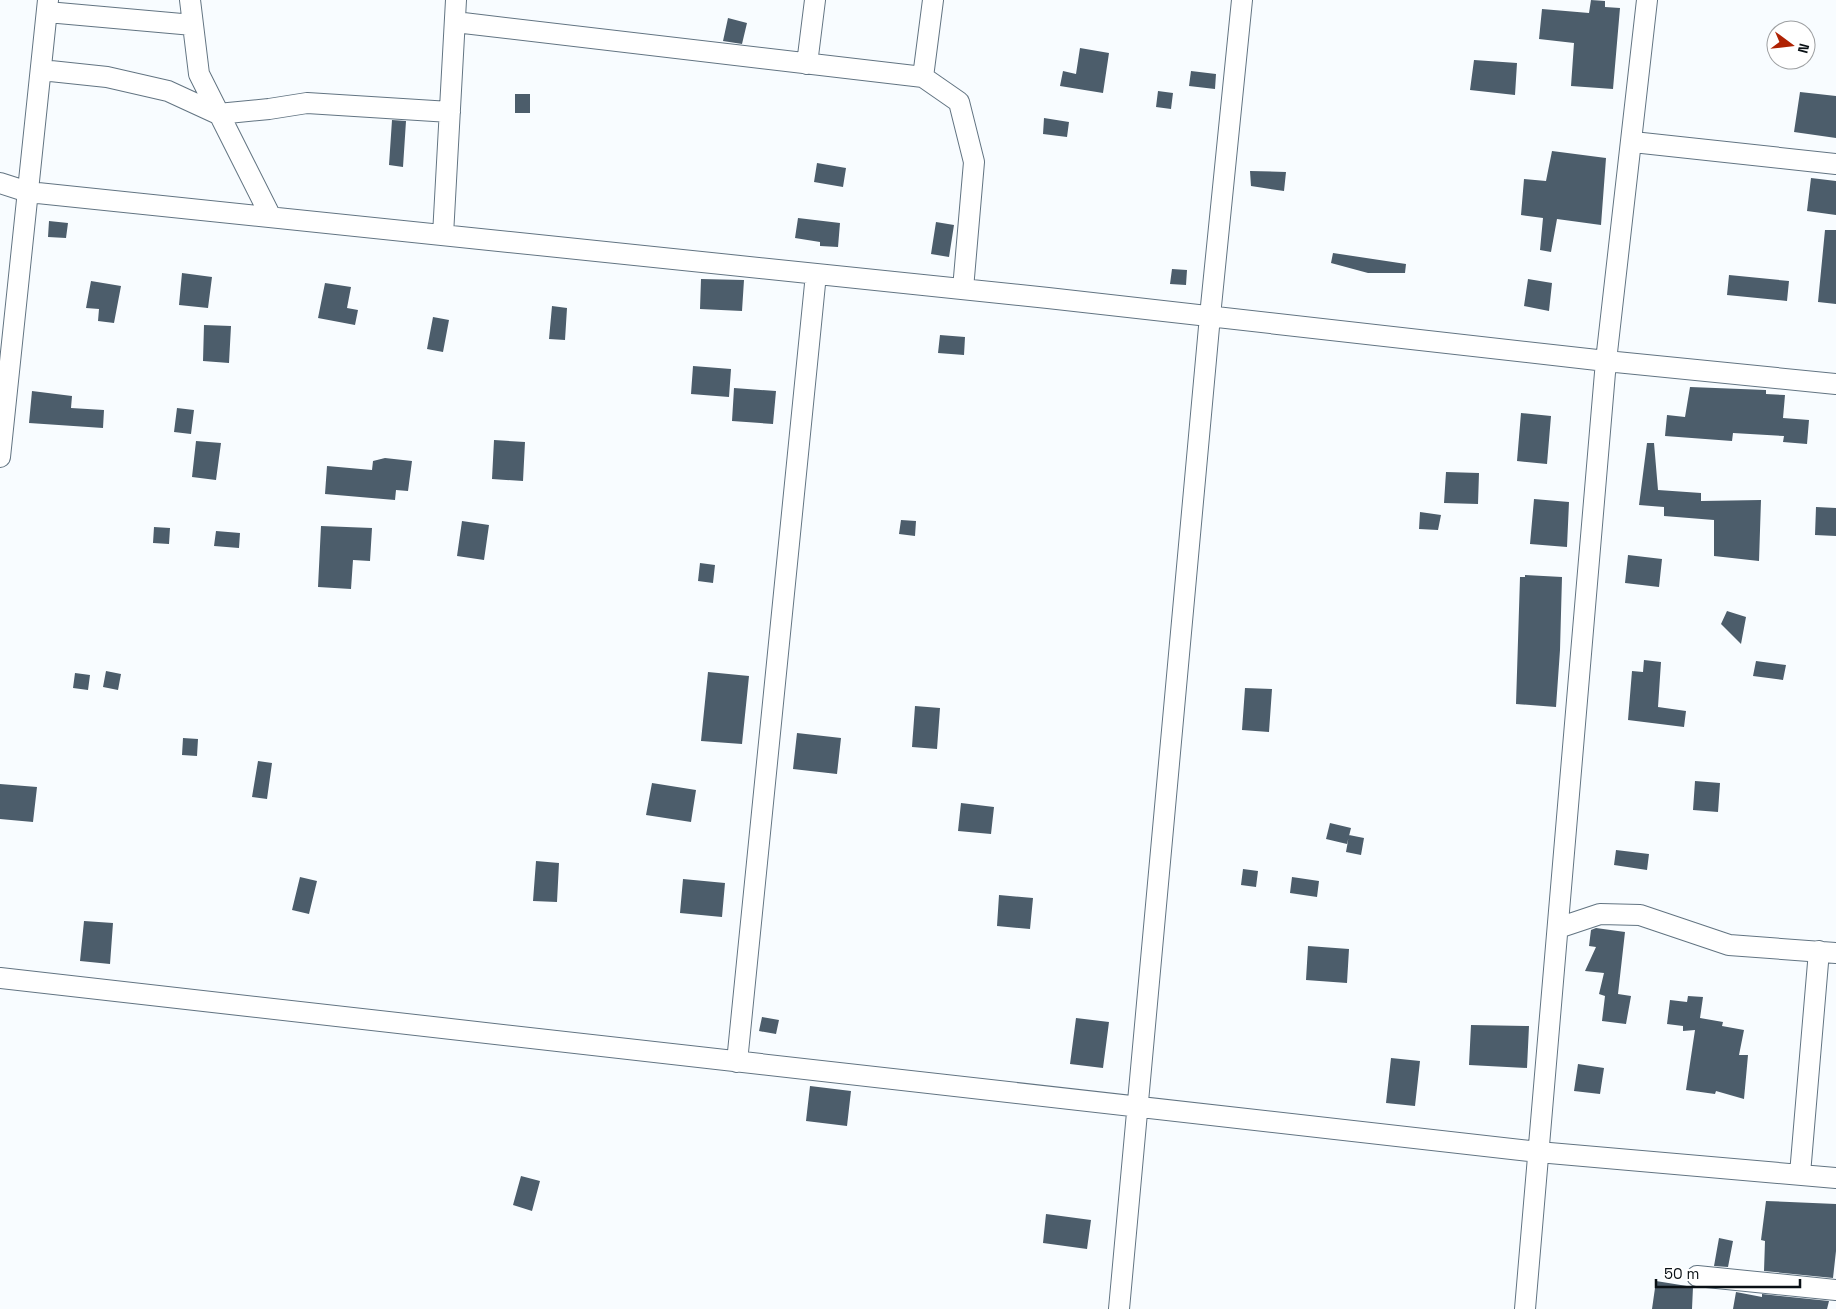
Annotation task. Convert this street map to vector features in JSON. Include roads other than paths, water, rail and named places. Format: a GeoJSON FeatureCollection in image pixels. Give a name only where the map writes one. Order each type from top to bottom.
{"type":"FeatureCollection","features":[{"type":"Feature","properties":{"kind":"street"},"geometry":{"type":"LineString","coordinates":[[190,0],[199,74],[271,217]]}},
{"type":"Feature","properties":{"kind":"street"},"geometry":{"type":"LineString","coordinates":[[443,235],[456,0]]}},
{"type":"Feature","properties":{"kind":"street"},"geometry":{"type":"LineString","coordinates":[[807,64],[815,0]]}},
{"type":"Feature","properties":{"kind":"street"},"geometry":{"type":"LineString","coordinates":[[923,77],[933,0]]}},
{"type":"Feature","properties":{"kind":"street"},"geometry":{"type":"LineString","coordinates":[[1119,1309],[1210,316],[1242,0]]}},
{"type":"Feature","properties":{"kind":"street"},"geometry":{"type":"LineString","coordinates":[[1525,1309],[1606,361],[1633,142],[1648,0]]}},
{"type":"Feature","properties":{"kind":"street"},"geometry":{"type":"LineString","coordinates":[[0,457],[48,6],[193,25]]}},
{"type":"Feature","properties":{"kind":"street"},"geometry":{"type":"LineString","coordinates":[[455,22],[923,77],[958,102],[974,162],[963,289]]}},
{"type":"Feature","properties":{"kind":"street"},"geometry":{"type":"LineString","coordinates":[[41,70],[107,77],[168,91],[218,114],[269,109],[307,102],[450,112]]}},
{"type":"Feature","properties":{"kind":"street"},"geometry":{"type":"LineString","coordinates":[[1633,142],[1836,164]]}},
{"type":"Feature","properties":{"kind":"street"},"geometry":{"type":"LineString","coordinates":[[0,183],[28,192],[963,289],[1606,361],[1836,384]]}},
{"type":"Feature","properties":{"kind":"street"},"geometry":{"type":"LineString","coordinates":[[737,1062],[816,274]]}},
{"type":"Feature","properties":{"kind":"street"},"geometry":{"type":"LineString","coordinates":[[1558,928],[1600,914],[1640,914],[1729,945],[1828,952],[1800,1174]]}},
{"type":"Feature","properties":{"kind":"street"},"geometry":{"type":"LineString","coordinates":[[0,978],[1538,1152],[1836,1178]]}},
{"type":"Feature","properties":{"kind":"street"},"geometry":{"type":"LineString","coordinates":[[1698,1276],[1836,1290]]}}]}
